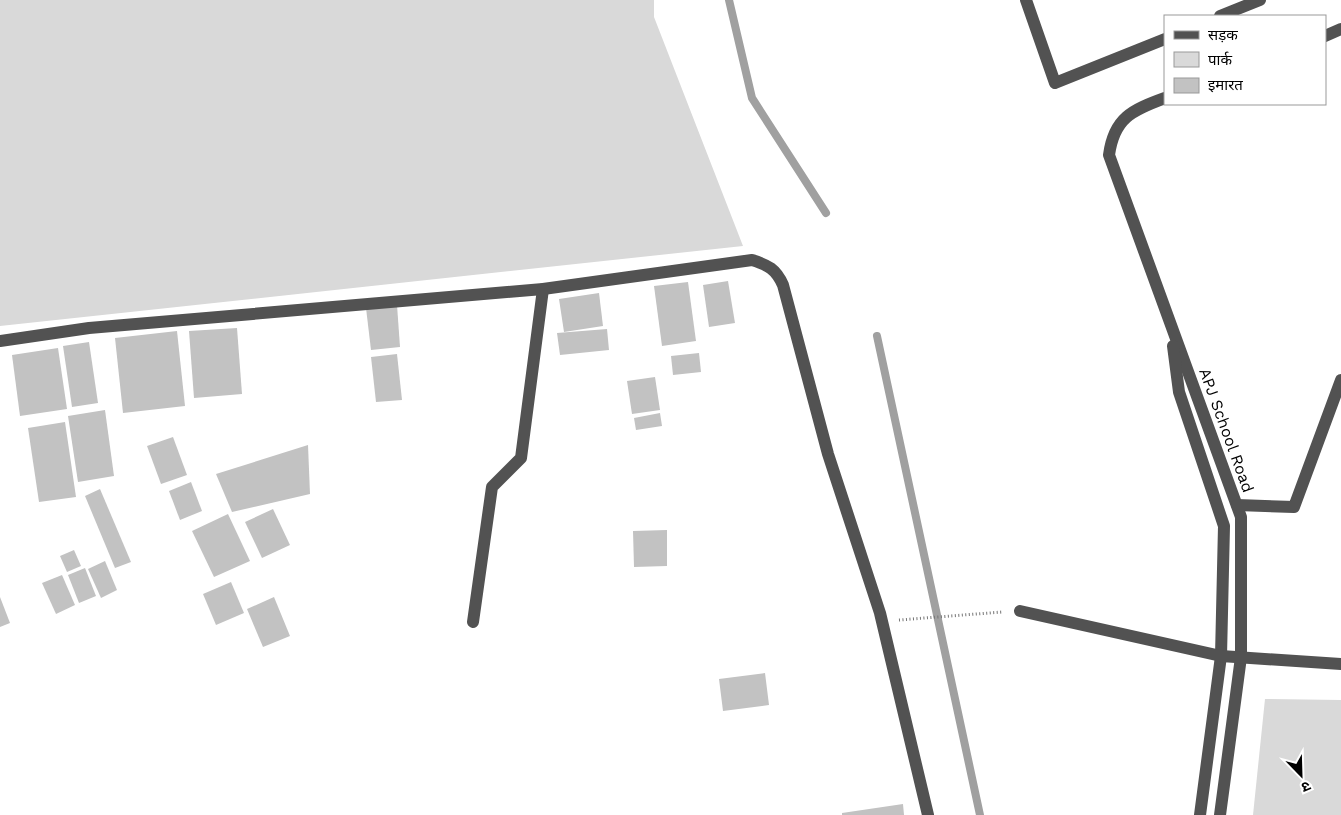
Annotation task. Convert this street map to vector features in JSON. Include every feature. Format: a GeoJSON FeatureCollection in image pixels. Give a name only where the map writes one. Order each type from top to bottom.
{"type":"FeatureCollection","features":[{"type":"Feature","properties":{"kind":"street"},"geometry":{"type":"LineString","coordinates":[[1026,0],[1054,83],[1164,39]]}},
{"type":"Feature","properties":{"kind":"street"},"geometry":{"type":"LineString","coordinates":[[1222,15],[1260,0]]}},
{"type":"Feature","properties":{"kind":"street"},"geometry":{"type":"LineString","coordinates":[[1326,36],[1341,29]]}},
{"type":"Feature","properties":{"kind":"street","name":"APJ School Road"},"geometry":{"type":"LineString","coordinates":[[1164,98],[1137,108],[1121,121],[1111,139],[1109,155],[1241,517],[1241,657],[1220,815]]}},
{"type":"Feature","properties":{"kind":"street"},"geometry":{"type":"LineString","coordinates":[[0,341],[89,328],[543,289],[752,260],[766,264],[778,272],[783,284],[828,454],[882,621],[928,815]]}},
{"type":"Feature","properties":{"kind":"street"},"geometry":{"type":"LineString","coordinates":[[473,622],[492,487],[521,458],[543,289]]}},
{"type":"Feature","properties":{"kind":"street"},"geometry":{"type":"LineString","coordinates":[[1170,324],[1179,392],[1224,526],[1221,656],[1200,815]]}},
{"type":"Feature","properties":{"kind":"street"},"geometry":{"type":"LineString","coordinates":[[1237,505],[1294,508],[1341,380]]}},
{"type":"Feature","properties":{"kind":"street"},"geometry":{"type":"LineString","coordinates":[[1020,611],[1221,656],[1341,664]]}},
{"type":"Feature","properties":{"kind":"path"},"geometry":{"type":"LineString","coordinates":[[882,621],[1020,611]]}},
{"type":"Feature","properties":{"kind":"green space"},"geometry":{"type":"Polygon","coordinates":[[[0,0],[654,0],[654,17],[743,246],[0,326],[0,0]]]}},
{"type":"Feature","properties":{"kind":"green space"},"geometry":{"type":"Polygon","coordinates":[[[1265,699],[1341,700],[1341,815],[1253,815],[1265,699]]]}},
{"type":"Feature","properties":{"kind":"building"},"geometry":{"type":"Polygon","coordinates":[[[728,281],[735,323],[709,327],[703,285],[728,281]]]}},
{"type":"Feature","properties":{"kind":"building"},"geometry":{"type":"Polygon","coordinates":[[[688,282],[696,341],[662,346],[654,286],[688,282]]]}},
{"type":"Feature","properties":{"kind":"building"},"geometry":{"type":"Polygon","coordinates":[[[599,293],[603,326],[564,332],[559,299],[599,293]]]}},
{"type":"Feature","properties":{"kind":"building"},"geometry":{"type":"Polygon","coordinates":[[[397,305],[400,347],[371,350],[366,308],[397,305]]]}},
{"type":"Feature","properties":{"kind":"building"},"geometry":{"type":"Polygon","coordinates":[[[237,328],[242,394],[194,398],[189,331],[237,328]]]}},
{"type":"Feature","properties":{"kind":"building"},"geometry":{"type":"Polygon","coordinates":[[[607,329],[609,350],[560,355],[557,333],[607,329]]]}},
{"type":"Feature","properties":{"kind":"building"},"geometry":{"type":"Polygon","coordinates":[[[177,331],[185,406],[123,413],[115,338],[177,331]]]}},
{"type":"Feature","properties":{"kind":"building"},"geometry":{"type":"Polygon","coordinates":[[[89,342],[98,403],[72,407],[63,346],[89,342]]]}},
{"type":"Feature","properties":{"kind":"building"},"geometry":{"type":"Polygon","coordinates":[[[58,348],[67,409],[20,416],[12,355],[58,348]]]}},
{"type":"Feature","properties":{"kind":"building"},"geometry":{"type":"Polygon","coordinates":[[[699,353],[701,372],[673,375],[671,356],[699,353]]]}},
{"type":"Feature","properties":{"kind":"building"},"geometry":{"type":"Polygon","coordinates":[[[397,354],[402,400],[376,402],[371,357],[397,354]]]}},
{"type":"Feature","properties":{"kind":"building"},"geometry":{"type":"Polygon","coordinates":[[[655,377],[660,410],[632,414],[627,381],[655,377]]]}},
{"type":"Feature","properties":{"kind":"building"},"geometry":{"type":"Polygon","coordinates":[[[105,410],[114,476],[78,482],[68,416],[105,410]]]}},
{"type":"Feature","properties":{"kind":"building"},"geometry":{"type":"Polygon","coordinates":[[[660,413],[662,426],[636,430],[634,418],[660,413]]]}},
{"type":"Feature","properties":{"kind":"building"},"geometry":{"type":"Polygon","coordinates":[[[65,422],[76,497],[39,502],[28,428],[65,422]]]}},
{"type":"Feature","properties":{"kind":"building"},"geometry":{"type":"Polygon","coordinates":[[[173,437],[187,475],[161,484],[147,446],[173,437]]]}},
{"type":"Feature","properties":{"kind":"building"},"geometry":{"type":"Polygon","coordinates":[[[308,445],[310,494],[232,512],[216,474],[308,445]]]}},
{"type":"Feature","properties":{"kind":"building"},"geometry":{"type":"Polygon","coordinates":[[[191,482],[202,511],[180,520],[169,491],[191,482]]]}},
{"type":"Feature","properties":{"kind":"building"},"geometry":{"type":"Polygon","coordinates":[[[100,489],[131,562],[115,568],[85,496],[100,489]]]}},
{"type":"Feature","properties":{"kind":"building"},"geometry":{"type":"Polygon","coordinates":[[[273,509],[290,545],[262,558],[245,522],[273,509]]]}},
{"type":"Feature","properties":{"kind":"building"},"geometry":{"type":"Polygon","coordinates":[[[228,514],[250,561],[214,577],[192,531],[228,514]]]}},
{"type":"Feature","properties":{"kind":"building"},"geometry":{"type":"Polygon","coordinates":[[[667,530],[667,566],[634,567],[633,531],[667,530]]]}},
{"type":"Feature","properties":{"kind":"building"},"geometry":{"type":"Polygon","coordinates":[[[74,550],[81,566],[67,572],[60,556],[74,550]]]}},
{"type":"Feature","properties":{"kind":"building"},"geometry":{"type":"Polygon","coordinates":[[[105,561],[117,590],[101,598],[88,569],[105,561]]]}},
{"type":"Feature","properties":{"kind":"building"},"geometry":{"type":"Polygon","coordinates":[[[85,568],[96,596],[79,603],[68,575],[85,568]]]}},
{"type":"Feature","properties":{"kind":"building"},"geometry":{"type":"Polygon","coordinates":[[[62,575],[75,605],[56,614],[42,583],[62,575]]]}},
{"type":"Feature","properties":{"kind":"building"},"geometry":{"type":"Polygon","coordinates":[[[231,582],[244,613],[216,625],[203,594],[231,582]]]}},
{"type":"Feature","properties":{"kind":"building"},"geometry":{"type":"Polygon","coordinates":[[[0,597],[10,623],[0,627],[0,597]]]}},
{"type":"Feature","properties":{"kind":"building"},"geometry":{"type":"Polygon","coordinates":[[[274,597],[290,636],[263,647],[247,609],[274,597]]]}},
{"type":"Feature","properties":{"kind":"building"},"geometry":{"type":"Polygon","coordinates":[[[765,673],[769,705],[723,711],[719,679],[765,673]]]}},
{"type":"Feature","properties":{"kind":"building"},"geometry":{"type":"Polygon","coordinates":[[[903,804],[904,815],[842,815],[842,813],[903,804]]]}},
{"type":"Feature","properties":{"kind":"waterway"},"geometry":{"type":"LineString","coordinates":[[729,0],[752,98],[826,213]]}},
{"type":"Feature","properties":{"kind":"waterway"},"geometry":{"type":"LineString","coordinates":[[877,336],[980,815]]}}]}
